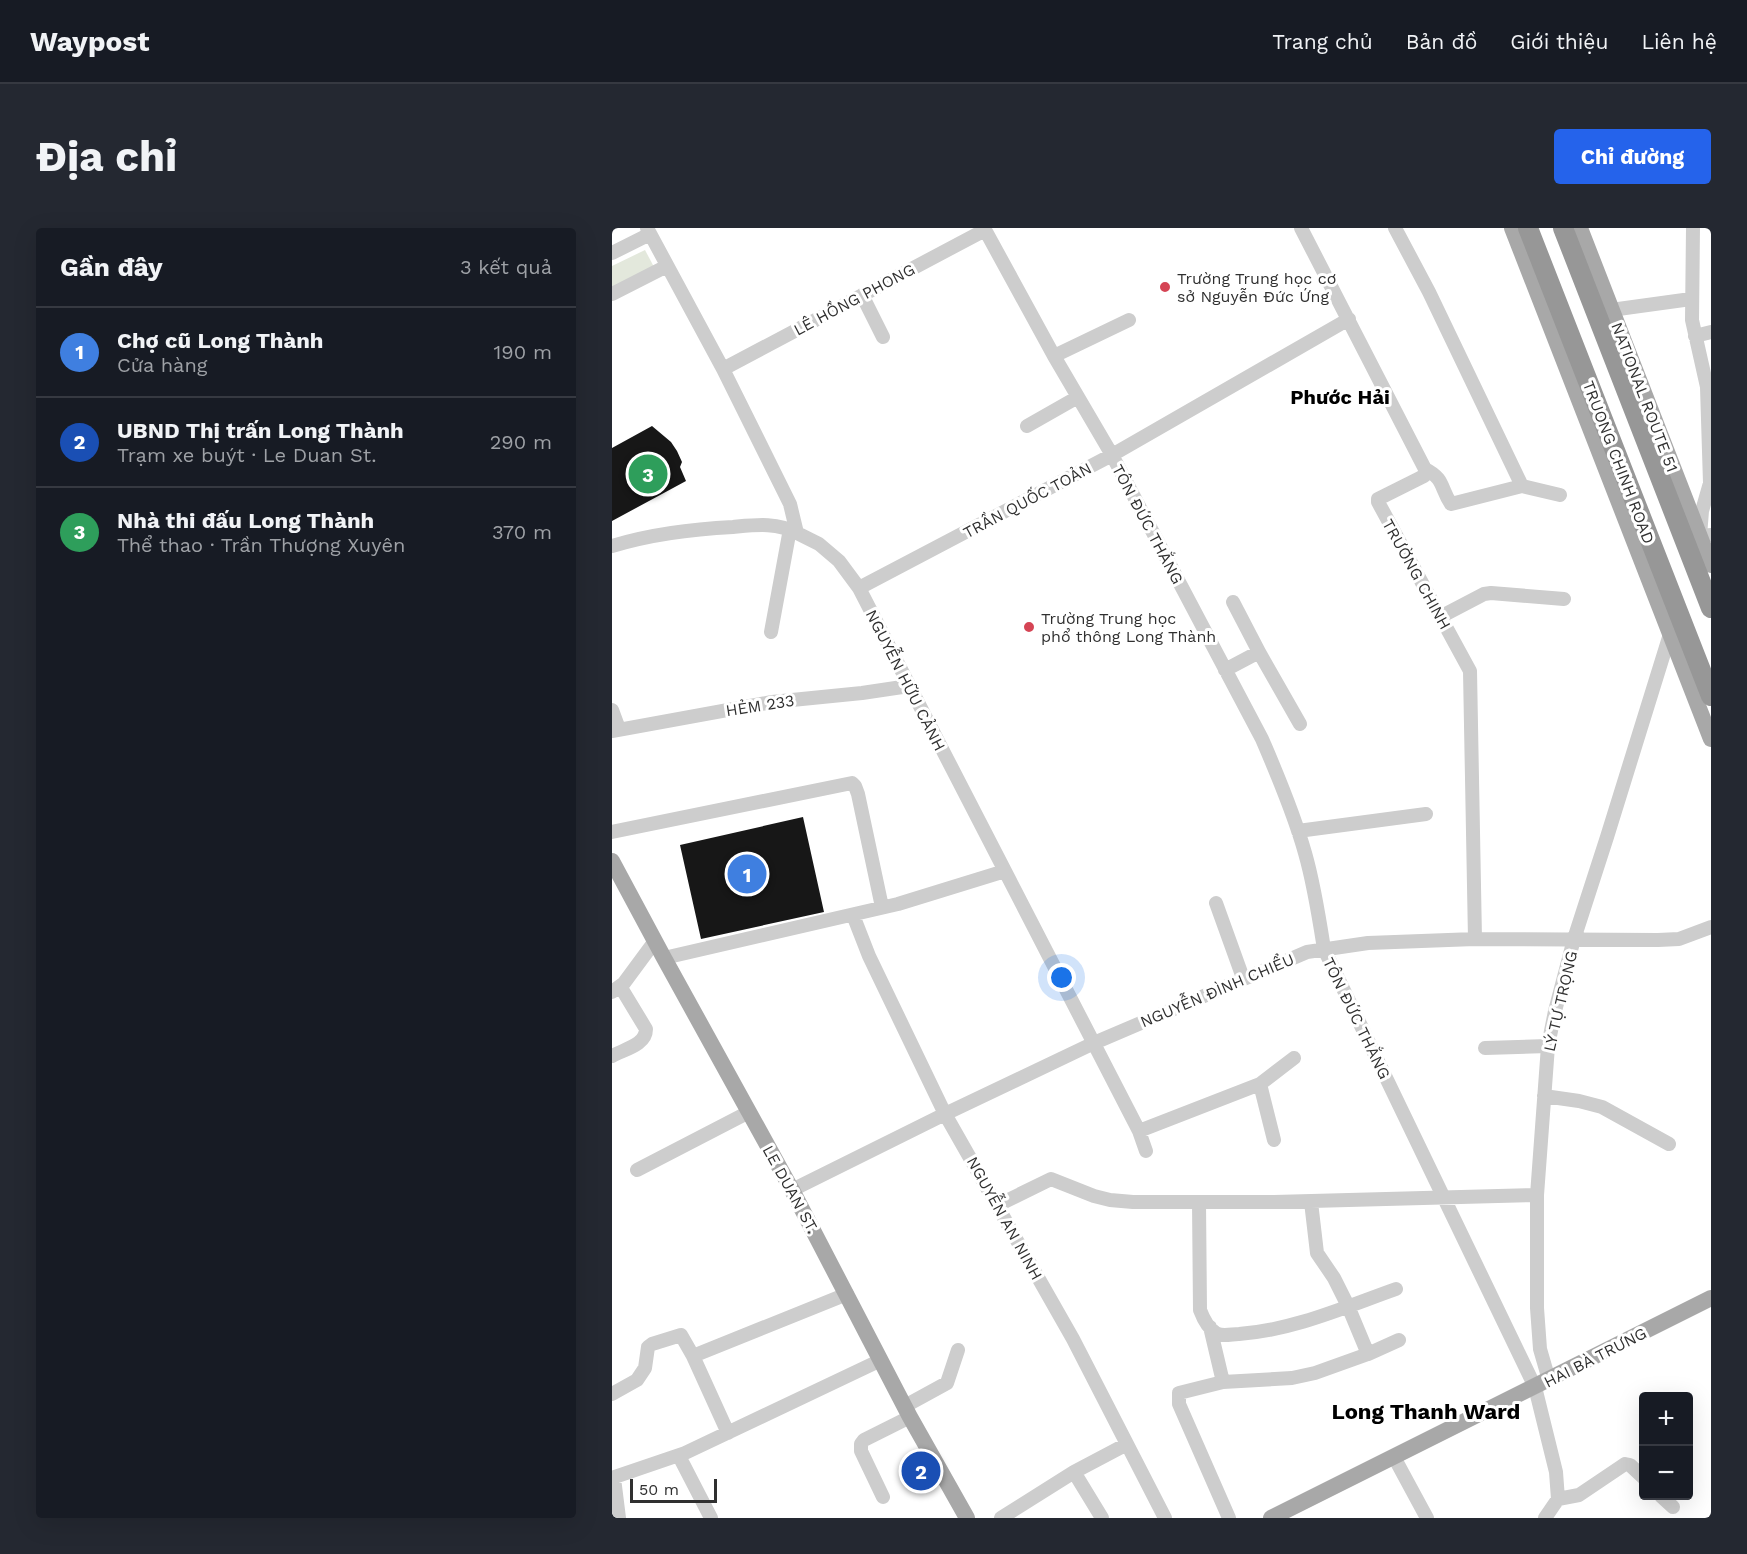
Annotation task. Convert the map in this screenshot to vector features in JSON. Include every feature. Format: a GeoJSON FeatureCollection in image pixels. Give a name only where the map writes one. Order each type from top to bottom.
{"type":"FeatureCollection","features":[{"type":"Feature","properties":{"kind":"highway","name":"TRUONG CHINH ROAD"},"geometry":{"type":"LineString","coordinates":[[1528,228],[1677,631],[1711,696]]}},
{"type":"Feature","properties":{"kind":"highway","name":"TRUONG CHINH ROAD"},"geometry":{"type":"LineString","coordinates":[[1563,228],[1698,537],[1711,608]]}},
{"type":"Feature","properties":{"kind":"main road"},"geometry":{"type":"LineString","coordinates":[[1512,228],[1677,631],[1711,739]]}},
{"type":"Feature","properties":{"kind":"main road","name":"NATIONAL ROUTE 51"},"geometry":{"type":"LineString","coordinates":[[1580,228],[1698,537],[1711,565]]}},
{"type":"Feature","properties":{"kind":"main road","name":"LE DUAN ST."},"geometry":{"type":"LineString","coordinates":[[612,861],[792,1190],[967,1518]]}},
{"type":"Feature","properties":{"kind":"main road","name":"HAI BÀ TRƯNG"},"geometry":{"type":"LineString","coordinates":[[1271,1518],[1711,1298]]}},
{"type":"Feature","properties":{"kind":"street"},"geometry":{"type":"LineString","coordinates":[[1301,228],[1425,469],[1440,480],[1451,504],[1522,486],[1560,495]]}},
{"type":"Feature","properties":{"kind":"street"},"geometry":{"type":"LineString","coordinates":[[1395,228],[1429,292],[1522,486]]}},
{"type":"Feature","properties":{"kind":"street"},"geometry":{"type":"LineString","coordinates":[[1693,228],[1692,320],[1707,387],[1709,410],[1710,483],[1698,537]]}},
{"type":"Feature","properties":{"kind":"street","name":"LÊ HỒNG PHONG"},"geometry":{"type":"LineString","coordinates":[[723,369],[984,229]]}},
{"type":"Feature","properties":{"kind":"street","name":"TÔN ĐỨC THẮNG"},"geometry":{"type":"LineString","coordinates":[[984,229],[1112,455],[1262,739],[1279,777],[1305,853],[1318,905],[1324,949],[1444,1197],[1542,1384]]}},
{"type":"Feature","properties":{"kind":"street"},"geometry":{"type":"LineString","coordinates":[[612,253],[649,231],[723,369],[790,504],[794,531],[771,632]]}},
{"type":"Feature","properties":{"kind":"street"},"geometry":{"type":"LineString","coordinates":[[614,289],[667,266]]}},
{"type":"Feature","properties":{"kind":"street"},"geometry":{"type":"LineString","coordinates":[[862,295],[883,337]]}},
{"type":"Feature","properties":{"kind":"street"},"geometry":{"type":"LineString","coordinates":[[1611,310],[1691,299]]}},
{"type":"Feature","properties":{"kind":"street","name":"TRẦN QUỐC TOẢN"},"geometry":{"type":"LineString","coordinates":[[859,588],[1112,455],[1348,319]]}},
{"type":"Feature","properties":{"kind":"street"},"geometry":{"type":"LineString","coordinates":[[1054,356],[1129,321]]}},
{"type":"Feature","properties":{"kind":"street"},"geometry":{"type":"LineString","coordinates":[[1695,336],[1711,332]]}},
{"type":"Feature","properties":{"kind":"street"},"geometry":{"type":"LineString","coordinates":[[1027,426],[1078,397]]}},
{"type":"Feature","properties":{"kind":"street","name":"TRƯỜNG CHINH"},"geometry":{"type":"LineString","coordinates":[[1425,469],[1424,476],[1378,499],[1378,502],[1470,671],[1475,939]]}},
{"type":"Feature","properties":{"kind":"street"},"geometry":{"type":"LineString","coordinates":[[612,546],[654,535],[715,528],[762,525],[794,531]]}},
{"type":"Feature","properties":{"kind":"street","name":"NGUYỄN HỮU CẢNH"},"geometry":{"type":"LineString","coordinates":[[794,531],[819,544],[839,561],[859,588],[1139,1131],[1146,1151]]}},
{"type":"Feature","properties":{"kind":"street"},"geometry":{"type":"LineString","coordinates":[[1440,616],[1484,594],[1491,593],[1564,599]]}},
{"type":"Feature","properties":{"kind":"street"},"geometry":{"type":"LineString","coordinates":[[1233,602],[1300,724]]}},
{"type":"Feature","properties":{"kind":"street","name":"LÝ TỰ TRỌNG"},"geometry":{"type":"LineString","coordinates":[[1558,1499],[1542,1384],[1538,1331],[1537,1195],[1548,1046],[1574,939],[1677,631]]}},
{"type":"Feature","properties":{"kind":"street"},"geometry":{"type":"LineString","coordinates":[[1225,670],[1259,652]]}},
{"type":"Feature","properties":{"kind":"street","name":"HẺM 233"},"geometry":{"type":"LineString","coordinates":[[616,730],[772,702],[909,686]]}},
{"type":"Feature","properties":{"kind":"street"},"geometry":{"type":"LineString","coordinates":[[612,710],[616,730]]}},
{"type":"Feature","properties":{"kind":"street"},"geometry":{"type":"LineString","coordinates":[[612,832],[852,783],[858,794],[882,907]]}},
{"type":"Feature","properties":{"kind":"street"},"geometry":{"type":"LineString","coordinates":[[1298,831],[1426,814]]}},
{"type":"Feature","properties":{"kind":"street"},"geometry":{"type":"LineString","coordinates":[[664,958],[853,915],[1005,871]]}},
{"type":"Feature","properties":{"kind":"street"},"geometry":{"type":"LineString","coordinates":[[1216,903],[1243,978]]}},
{"type":"Feature","properties":{"kind":"street","name":"NGUYỄN AN NINH"},"geometry":{"type":"LineString","coordinates":[[853,915],[869,956],[945,1114],[1073,1340],[1165,1518]]}},
{"type":"Feature","properties":{"kind":"street","name":"NGUYỄN ĐÌNH CHIỂU"},"geometry":{"type":"LineString","coordinates":[[792,1190],[1094,1043],[1295,956],[1324,949],[1368,943],[1475,939],[1679,939],[1711,927]]}},
{"type":"Feature","properties":{"kind":"street"},"geometry":{"type":"LineString","coordinates":[[612,1056],[643,1041],[646,1035],[646,1029],[616,989],[655,941]]}},
{"type":"Feature","properties":{"kind":"street"},"geometry":{"type":"LineString","coordinates":[[1485,1048],[1548,1046]]}},
{"type":"Feature","properties":{"kind":"street"},"geometry":{"type":"LineString","coordinates":[[1139,1131],[1260,1084],[1294,1058]]}},
{"type":"Feature","properties":{"kind":"street"},"geometry":{"type":"LineString","coordinates":[[1260,1084],[1274,1140]]}},
{"type":"Feature","properties":{"kind":"street"},"geometry":{"type":"LineString","coordinates":[[1544,1096],[1602,1107],[1669,1144]]}},
{"type":"Feature","properties":{"kind":"street"},"geometry":{"type":"LineString","coordinates":[[637,1170],[749,1112]]}},
{"type":"Feature","properties":{"kind":"street"},"geometry":{"type":"LineString","coordinates":[[998,1205],[1051,1179],[1094,1196],[1133,1202],[1311,1202],[1537,1195]]}},
{"type":"Feature","properties":{"kind":"street"},"geometry":{"type":"LineString","coordinates":[[1199,1202],[1200,1310],[1203,1318],[1215,1333],[1222,1335],[1251,1333],[1288,1327],[1396,1289]]}},
{"type":"Feature","properties":{"kind":"street"},"geometry":{"type":"LineString","coordinates":[[1311,1202],[1317,1253],[1334,1278],[1368,1354]]}},
{"type":"Feature","properties":{"kind":"street"},"geometry":{"type":"LineString","coordinates":[[693,1356],[846,1294]]}},
{"type":"Feature","properties":{"kind":"street"},"geometry":{"type":"LineString","coordinates":[[1210,1326],[1223,1382]]}},
{"type":"Feature","properties":{"kind":"street"},"geometry":{"type":"LineString","coordinates":[[612,1394],[637,1380],[645,1368],[648,1347],[681,1335],[729,1433]]}},
{"type":"Feature","properties":{"kind":"street"},"geometry":{"type":"LineString","coordinates":[[1229,1518],[1179,1404],[1179,1393],[1223,1382],[1304,1376],[1368,1354],[1399,1340]]}},
{"type":"Feature","properties":{"kind":"street"},"geometry":{"type":"LineString","coordinates":[[883,1497],[861,1451],[861,1444],[947,1383],[958,1350]]}},
{"type":"Feature","properties":{"kind":"street"},"geometry":{"type":"LineString","coordinates":[[619,1518],[613,1478],[679,1456],[881,1360]]}},
{"type":"Feature","properties":{"kind":"street"},"geometry":{"type":"LineString","coordinates":[[1001,1518],[1074,1472],[1127,1444]]}},
{"type":"Feature","properties":{"kind":"street"},"geometry":{"type":"LineString","coordinates":[[679,1456],[711,1518]]}},
{"type":"Feature","properties":{"kind":"street"},"geometry":{"type":"LineString","coordinates":[[1394,1457],[1427,1518]]}},
{"type":"Feature","properties":{"kind":"street"},"geometry":{"type":"LineString","coordinates":[[1545,1518],[1558,1499],[1579,1495],[1625,1464],[1630,1465],[1639,1473]]}},
{"type":"Feature","properties":{"kind":"street"},"geometry":{"type":"LineString","coordinates":[[1074,1472],[1100,1514],[1085,1518]]}},
{"type":"Feature","properties":{"kind":"street"},"geometry":{"type":"LineString","coordinates":[[1665,1500],[1673,1507]]}},
{"type":"Feature","properties":{"kind":"shaded area"},"geometry":{"type":"Polygon","coordinates":[[[645,250],[654,267],[612,288],[612,266],[645,250]]]}},
{"type":"Feature","properties":{"kind":"building"},"geometry":{"type":"Polygon","coordinates":[[[652,426],[671,442],[677,451],[686,481],[612,521],[612,448],[652,426]]]}},
{"type":"Feature","properties":{"kind":"building"},"geometry":{"type":"Polygon","coordinates":[[[803,817],[824,912],[701,939],[680,845],[803,817]]]}},
{"type":"Feature","properties":{"kind":"place","name":"Trường Trung học cơ sở Nguyễn Đức Ứng"},"geometry":{"type":"Point","coordinates":[1165,287]}},
{"type":"Feature","properties":{"kind":"place","name":"Nhà thi đấu Long Thành"},"geometry":{"type":"Point","coordinates":[648,474]}},
{"type":"Feature","properties":{"kind":"place","name":"Trường Trung học phổ thông Long Thành"},"geometry":{"type":"Point","coordinates":[1029,627]}},
{"type":"Feature","properties":{"kind":"place","name":"Chợ cũ Long Thành"},"geometry":{"type":"Point","coordinates":[747,874]}},
{"type":"Feature","properties":{"kind":"place","name":"UBND Thị trấn Long Thành"},"geometry":{"type":"Point","coordinates":[921,1471]}},
{"type":"Feature","properties":{"kind":"district","name":"Phước Hải"},"geometry":{"type":"Point","coordinates":[1340,397]}},
{"type":"Feature","properties":{"kind":"district","name":"Long Thanh Ward"},"geometry":{"type":"Point","coordinates":[1426,1411]}}]}
